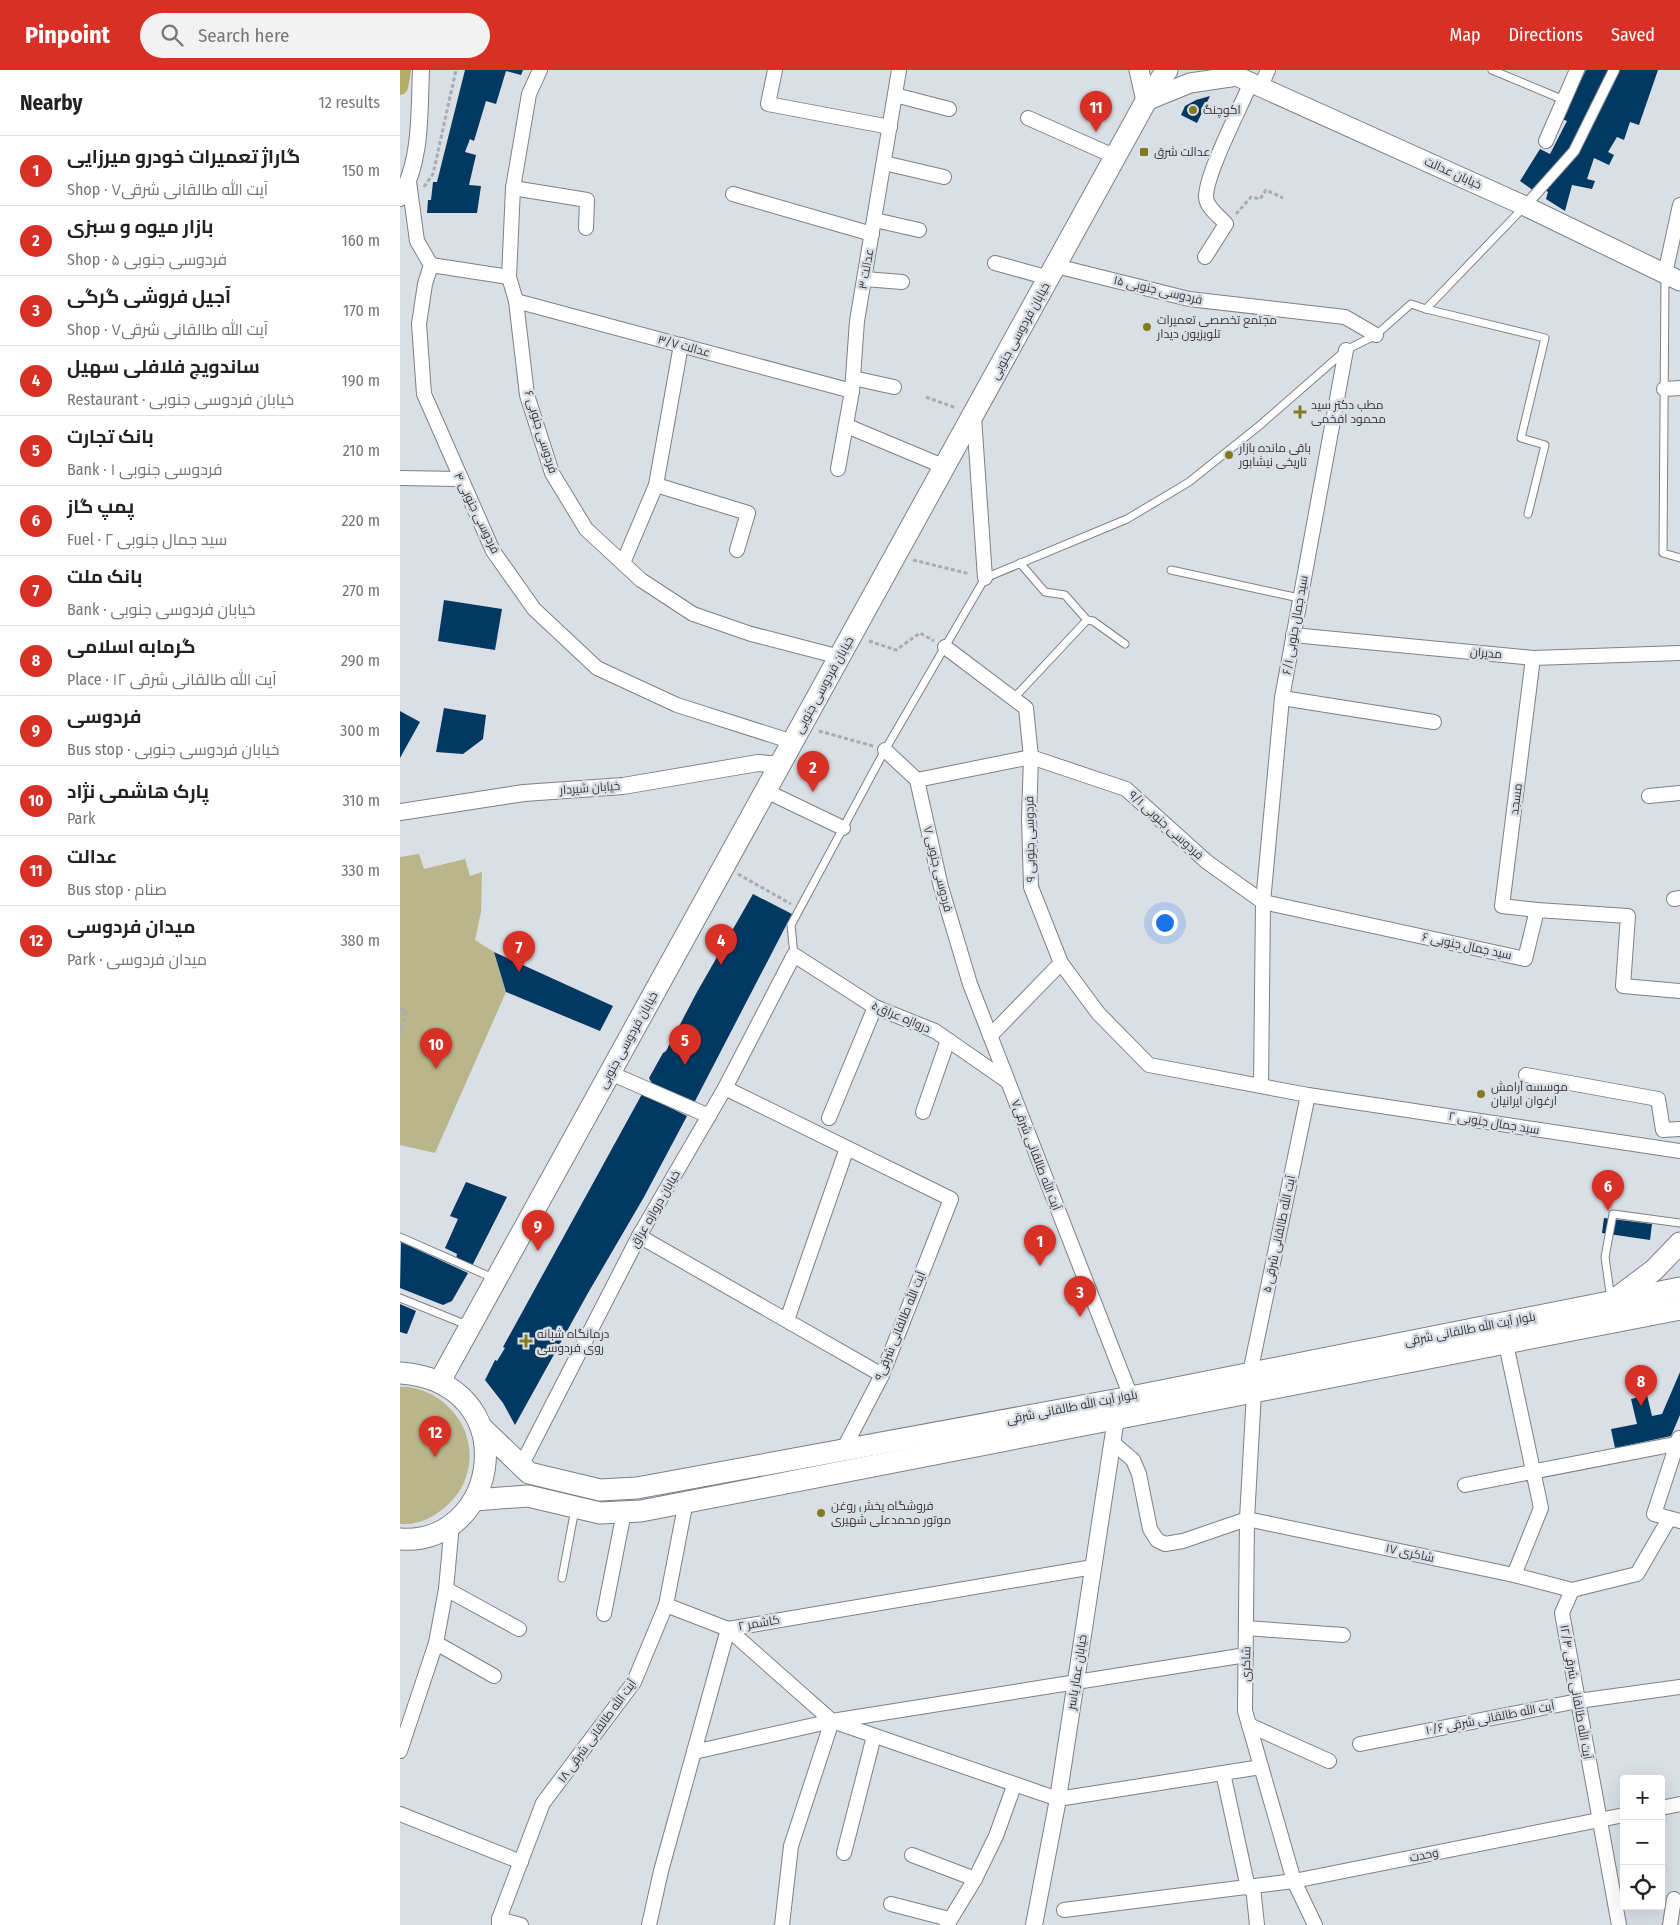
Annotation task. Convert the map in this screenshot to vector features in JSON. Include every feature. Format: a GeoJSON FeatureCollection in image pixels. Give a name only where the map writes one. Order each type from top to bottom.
{"type":"FeatureCollection","features":[{"type":"Feature","properties":{"kind":"main road"},"geometry":{"type":"LineString","coordinates":[[1139,70],[1146,101],[1190,83],[1248,77]]}},
{"type":"Feature","properties":{"kind":"main road","name":"خیابان فردوسی جنوبی"},"geometry":{"type":"LineString","coordinates":[[440,1381],[1146,101],[1167,70]]}},
{"type":"Feature","properties":{"kind":"main road","name":"خیابان عدالت"},"geometry":{"type":"LineString","coordinates":[[1248,77],[1525,206],[1672,278]]}},
{"type":"Feature","properties":{"kind":"main road"},"geometry":{"type":"LineString","coordinates":[[1611,1302],[1654,1270],[1680,1243]]}},
{"type":"Feature","properties":{"kind":"main road","name":"بلوار آیت الله طالقانی شرقی"},"geometry":{"type":"LineString","coordinates":[[474,1500],[528,1496],[600,1513],[640,1511],[1116,1418],[1252,1382],[1680,1288]]}},
{"type":"Feature","properties":{"kind":"main road","name":"بلوار آیت الله طالقانی شرقی"},"geometry":{"type":"LineString","coordinates":[[481,1427],[530,1474],[600,1490],[637,1488],[1131,1396],[1252,1382],[1506,1344],[1680,1309]]}},
{"type":"Feature","properties":{"kind":"main road"},"geometry":{"type":"LineString","coordinates":[[400,1373],[420,1374],[440,1381],[458,1393],[472,1408],[481,1427],[486,1445],[486,1464],[482,1483],[474,1500],[452,1524],[430,1535],[400,1539]]}},
{"type":"Feature","properties":{"kind":"street"},"geometry":{"type":"LineString","coordinates":[[421,70],[416,156],[406,201],[417,241],[431,265],[509,277]]}},
{"type":"Feature","properties":{"kind":"street","name":"فردوسی جنوبی ۶"},"geometry":{"type":"LineString","coordinates":[[540,70],[530,94],[514,188],[509,277],[516,301],[528,395],[552,473],[586,529],[641,580],[693,614],[751,634],[840,657]]}},
{"type":"Feature","properties":{"kind":"street"},"geometry":{"type":"LineString","coordinates":[[776,70],[768,104],[890,127]]}},
{"type":"Feature","properties":{"kind":"street","name":"عدالت ۳"},"geometry":{"type":"LineString","coordinates":[[838,469],[848,426],[858,321],[899,70]]}},
{"type":"Feature","properties":{"kind":"street"},"geometry":{"type":"LineString","coordinates":[[1546,142],[1577,70]]}},
{"type":"Feature","properties":{"kind":"street"},"geometry":{"type":"LineString","coordinates":[[1525,206],[1574,151],[1614,70]]}},
{"type":"Feature","properties":{"kind":"street"},"geometry":{"type":"LineString","coordinates":[[1204,257],[1226,224],[1211,208],[1206,198],[1210,177],[1248,77]]}},
{"type":"Feature","properties":{"kind":"street"},"geometry":{"type":"LineString","coordinates":[[895,95],[948,108]]}},
{"type":"Feature","properties":{"kind":"street"},"geometry":{"type":"LineString","coordinates":[[1028,118],[1116,156]]}},
{"type":"Feature","properties":{"kind":"street"},"geometry":{"type":"LineString","coordinates":[[884,163],[944,177]]}},
{"type":"Feature","properties":{"kind":"street"},"geometry":{"type":"LineString","coordinates":[[514,188],[587,200],[586,228]]}},
{"type":"Feature","properties":{"kind":"street"},"geometry":{"type":"LineString","coordinates":[[733,194],[873,227],[919,230]]}},
{"type":"Feature","properties":{"kind":"street"},"geometry":{"type":"LineString","coordinates":[[1672,278],[1680,205]]}},
{"type":"Feature","properties":{"kind":"street","name":"فردوسی جنوبی ۱۵"},"geometry":{"type":"LineString","coordinates":[[995,263],[1052,272],[1189,299],[1345,317],[1376,334]]}},
{"type":"Feature","properties":{"kind":"street","name":"فردوسی جنوبی ۴"},"geometry":{"type":"LineString","coordinates":[[431,265],[425,284],[419,324],[424,394],[493,550],[534,609],[597,668],[677,705],[797,734]]}},
{"type":"Feature","properties":{"kind":"street"},"geometry":{"type":"LineString","coordinates":[[865,279],[902,282]]}},
{"type":"Feature","properties":{"kind":"street","name":"عدالت ۳/۷"},"geometry":{"type":"LineString","coordinates":[[516,301],[681,345],[853,384],[894,387]]}},
{"type":"Feature","properties":{"kind":"street"},"geometry":{"type":"LineString","coordinates":[[623,563],[656,485],[681,345]]}},
{"type":"Feature","properties":{"kind":"street","name":"سید جمال جنوبی ۶/۱"},"geometry":{"type":"LineString","coordinates":[[1260,1086],[1263,902],[1282,698],[1346,350]]}},
{"type":"Feature","properties":{"kind":"street"},"geometry":{"type":"LineString","coordinates":[[1664,389],[1680,388]]}},
{"type":"Feature","properties":{"kind":"street"},"geometry":{"type":"LineString","coordinates":[[973,415],[985,578]]}},
{"type":"Feature","properties":{"kind":"street"},"geometry":{"type":"LineString","coordinates":[[848,426],[945,467]]}},
{"type":"Feature","properties":{"kind":"street"},"geometry":{"type":"LineString","coordinates":[[400,478],[460,479]]}},
{"type":"Feature","properties":{"kind":"street"},"geometry":{"type":"LineString","coordinates":[[656,485],[748,512],[737,550]]}},
{"type":"Feature","properties":{"kind":"street","name":"مدیران"},"geometry":{"type":"LineString","coordinates":[[1293,635],[1533,658],[1680,653]]}},
{"type":"Feature","properties":{"kind":"street","name":"فردوسی جنوبی ۹"},"geometry":{"type":"LineString","coordinates":[[945,647],[1026,708],[1031,757],[1028,818],[1030,886],[1061,962],[1098,1013],[1149,1065],[1308,1095]]}},
{"type":"Feature","properties":{"kind":"street","name":"مسجد"},"geometry":{"type":"LineString","coordinates":[[1533,658],[1502,906],[1537,910]]}},
{"type":"Feature","properties":{"kind":"street"},"geometry":{"type":"LineString","coordinates":[[1282,698],[1434,722]]}},
{"type":"Feature","properties":{"kind":"street"},"geometry":{"type":"LineString","coordinates":[[885,750],[917,780],[1031,757]]}},
{"type":"Feature","properties":{"kind":"street","name":"فردوسی جنوبی ۹/۱"},"geometry":{"type":"LineString","coordinates":[[1031,757],[1126,789],[1207,862],[1263,902]]}},
{"type":"Feature","properties":{"kind":"street","name":"خیابان شیردار"},"geometry":{"type":"LineString","coordinates":[[400,812],[524,793],[623,786],[758,764],[780,765]]}},
{"type":"Feature","properties":{"kind":"street","name":"فردوسی جنوبی ۷"},"geometry":{"type":"LineString","coordinates":[[917,780],[941,887],[970,984],[1007,1081]]}},
{"type":"Feature","properties":{"kind":"street"},"geometry":{"type":"LineString","coordinates":[[766,791],[843,828]]}},
{"type":"Feature","properties":{"kind":"street"},"geometry":{"type":"LineString","coordinates":[[1649,796],[1680,793]]}},
{"type":"Feature","properties":{"kind":"street","name":"سید جمال جنوبی ۶"},"geometry":{"type":"LineString","coordinates":[[1263,902],[1525,959],[1537,910]]}},
{"type":"Feature","properties":{"kind":"street"},"geometry":{"type":"LineString","coordinates":[[1537,910],[1628,916],[1623,986],[1680,991]]}},
{"type":"Feature","properties":{"kind":"street","name":"دروازه عراق۵"},"geometry":{"type":"LineString","coordinates":[[794,955],[875,1007],[935,1031],[1007,1081]]}},
{"type":"Feature","properties":{"kind":"street","name":"خیابان دروازه عراق"},"geometry":{"type":"LineString","coordinates":[[521,1466],[639,1236],[725,1088],[794,955]]}},
{"type":"Feature","properties":{"kind":"street"},"geometry":{"type":"LineString","coordinates":[[990,1036],[1061,962]]}},
{"type":"Feature","properties":{"kind":"street"},"geometry":{"type":"LineString","coordinates":[[829,1118],[875,1007]]}},
{"type":"Feature","properties":{"kind":"street"},"geometry":{"type":"LineString","coordinates":[[923,1112],[948,1040]]}},
{"type":"Feature","properties":{"kind":"street"},"geometry":{"type":"LineString","coordinates":[[610,1073],[709,1116]]}},
{"type":"Feature","properties":{"kind":"street"},"geometry":{"type":"LineString","coordinates":[[1526,1075],[1658,1099],[1663,1130],[1680,1129]]}},
{"type":"Feature","properties":{"kind":"street","name":"آیت الله طالقانی شرقی۷"},"geometry":{"type":"LineString","coordinates":[[1007,1081],[1131,1396]]}},
{"type":"Feature","properties":{"kind":"street"},"geometry":{"type":"LineString","coordinates":[[725,1088],[847,1148],[787,1320]]}},
{"type":"Feature","properties":{"kind":"street","name":"سید جمال جنوبی ۲"},"geometry":{"type":"LineString","coordinates":[[1308,1095],[1680,1151]]}},
{"type":"Feature","properties":{"kind":"street","name":"آیت الله طالقانی شرقی ۵"},"geometry":{"type":"LineString","coordinates":[[1252,1382],[1308,1095]]}},
{"type":"Feature","properties":{"kind":"street","name":"آیت الله طالقانی شرقی۹"},"geometry":{"type":"LineString","coordinates":[[843,1450],[882,1375],[951,1199],[847,1148]]}},
{"type":"Feature","properties":{"kind":"street"},"geometry":{"type":"LineString","coordinates":[[639,1236],[882,1375]]}},
{"type":"Feature","properties":{"kind":"street"},"geometry":{"type":"LineString","coordinates":[[1506,1344],[1540,1508],[1514,1575]]}},
{"type":"Feature","properties":{"kind":"street","name":"شاکری"},"geometry":{"type":"LineString","coordinates":[[1252,1382],[1247,1518],[1245,1711],[1294,1881],[1315,1925]]}},
{"type":"Feature","properties":{"kind":"street","name":"خیابان عمار یاسر"},"geometry":{"type":"LineString","coordinates":[[1034,1925],[1058,1799],[1116,1418]]}},
{"type":"Feature","properties":{"kind":"street"},"geometry":{"type":"LineString","coordinates":[[1466,1485],[1679,1441]]}},
{"type":"Feature","properties":{"kind":"street"},"geometry":{"type":"LineString","coordinates":[[1572,1590],[1637,1574],[1674,1520],[1654,1514],[1679,1441]]}},
{"type":"Feature","properties":{"kind":"street"},"geometry":{"type":"LineString","coordinates":[[1112,1442],[1133,1460],[1139,1474],[1150,1529],[1161,1542],[1165,1544],[1183,1541],[1247,1518]]}},
{"type":"Feature","properties":{"kind":"street","name":"آیت الله طالقانی شرقی ۱۸"},"geometry":{"type":"LineString","coordinates":[[499,1922],[544,1802],[634,1682],[666,1605],[686,1502]]}},
{"type":"Feature","properties":{"kind":"street"},"geometry":{"type":"LineString","coordinates":[[604,1614],[624,1512]]}},
{"type":"Feature","properties":{"kind":"street","name":"شاکری ۱۷"},"geometry":{"type":"LineString","coordinates":[[1247,1518],[1514,1575],[1572,1590]]}},
{"type":"Feature","properties":{"kind":"street"},"geometry":{"type":"LineString","coordinates":[[400,1751],[436,1643],[446,1589],[452,1524]]}},
{"type":"Feature","properties":{"kind":"street","name":"کاشمر ۲"},"geometry":{"type":"LineString","coordinates":[[650,1925],[661,1872],[728,1629],[1093,1568]]}},
{"type":"Feature","properties":{"kind":"street"},"geometry":{"type":"LineString","coordinates":[[446,1589],[519,1629]]}},
{"type":"Feature","properties":{"kind":"street","name":"آیت الله طالقانی شرقی ۱۲/۴"},"geometry":{"type":"LineString","coordinates":[[1572,1590],[1562,1613],[1599,1820],[1618,1889],[1619,1925]]}},
{"type":"Feature","properties":{"kind":"street"},"geometry":{"type":"LineString","coordinates":[[666,1605],[728,1629],[832,1721],[1014,1786],[1058,1799],[1261,1767]]}},
{"type":"Feature","properties":{"kind":"street"},"geometry":{"type":"LineString","coordinates":[[1246,1628],[1342,1635]]}},
{"type":"Feature","properties":{"kind":"street"},"geometry":{"type":"LineString","coordinates":[[436,1643],[494,1676]]}},
{"type":"Feature","properties":{"kind":"street"},"geometry":{"type":"LineString","coordinates":[[694,1752],[832,1721],[1076,1684],[1246,1655]]}},
{"type":"Feature","properties":{"kind":"street","name":"آیت الله طالقانی شرقی ۱۰/۶"},"geometry":{"type":"LineString","coordinates":[[1360,1744],[1578,1701],[1680,1686]]}},
{"type":"Feature","properties":{"kind":"street"},"geometry":{"type":"LineString","coordinates":[[782,1925],[791,1846],[832,1721]]}},
{"type":"Feature","properties":{"kind":"street"},"geometry":{"type":"LineString","coordinates":[[1249,1725],[1329,1760]]}},
{"type":"Feature","properties":{"kind":"street"},"geometry":{"type":"LineString","coordinates":[[844,1852],[874,1736]]}},
{"type":"Feature","properties":{"kind":"street"},"geometry":{"type":"LineString","coordinates":[[1223,1773],[1257,1925]]}},
{"type":"Feature","properties":{"kind":"street"},"geometry":{"type":"LineString","coordinates":[[891,1904],[948,1922],[975,1879],[996,1836],[1014,1786]]}},
{"type":"Feature","properties":{"kind":"street"},"geometry":{"type":"LineString","coordinates":[[1665,1807],[1680,1804]]}},
{"type":"Feature","properties":{"kind":"street"},"geometry":{"type":"LineString","coordinates":[[400,1814],[521,1862]]}},
{"type":"Feature","properties":{"kind":"street","name":"وحدت"},"geometry":{"type":"LineString","coordinates":[[1064,1910],[1294,1881],[1620,1816]]}},
{"type":"Feature","properties":{"kind":"street"},"geometry":{"type":"LineString","coordinates":[[912,1855],[975,1879]]}},
{"type":"Feature","properties":{"kind":"street"},"geometry":{"type":"LineString","coordinates":[[1670,1925],[1672,1898]]}},
{"type":"Feature","properties":{"kind":"street"},"geometry":{"type":"LineString","coordinates":[[499,1922],[521,1925]]}},
{"type":"Feature","properties":{"kind":"lane"},"geometry":{"type":"LineString","coordinates":[[1492,70],[1564,100]]}},
{"type":"Feature","properties":{"kind":"lane"},"geometry":{"type":"LineString","coordinates":[[1426,309],[1525,206]]}},
{"type":"Feature","properties":{"kind":"lane"},"geometry":{"type":"LineString","coordinates":[[1672,278],[1664,389],[1663,552],[1680,558]]}},
{"type":"Feature","properties":{"kind":"lane"},"geometry":{"type":"LineString","coordinates":[[794,955],[791,925],[885,750],[985,578],[1127,519],[1190,482],[1259,426],[1346,350],[1376,334],[1411,304],[1545,338],[1521,438],[1545,445],[1528,514]]}},
{"type":"Feature","properties":{"kind":"lane"},"geometry":{"type":"LineString","coordinates":[[1020,564],[1045,592],[1065,595],[1087,620],[1093,621],[1125,644]]}},
{"type":"Feature","properties":{"kind":"lane"},"geometry":{"type":"LineString","coordinates":[[1171,570],[1299,598]]}},
{"type":"Feature","properties":{"kind":"lane"},"geometry":{"type":"LineString","coordinates":[[1013,699],[1087,620]]}},
{"type":"Feature","properties":{"kind":"lane"},"geometry":{"type":"LineString","coordinates":[[1611,1302],[1605,1257],[1613,1214],[1680,1223]]}},
{"type":"Feature","properties":{"kind":"lane"},"geometry":{"type":"LineString","coordinates":[[400,1237],[496,1280]]}},
{"type":"Feature","properties":{"kind":"lane"},"geometry":{"type":"LineString","coordinates":[[400,1298],[470,1327]]}},
{"type":"Feature","properties":{"kind":"lane"},"geometry":{"type":"LineString","coordinates":[[562,1578],[575,1508]]}},
{"type":"Feature","properties":{"kind":"path"},"geometry":{"type":"LineString","coordinates":[[406,201],[433,174],[456,70]]}},
{"type":"Feature","properties":{"kind":"path"},"geometry":{"type":"LineString","coordinates":[[1226,224],[1251,197],[1260,199],[1266,190],[1283,198]]}},
{"type":"Feature","properties":{"kind":"path"},"geometry":{"type":"LineString","coordinates":[[926,397],[973,415]]}},
{"type":"Feature","properties":{"kind":"path"},"geometry":{"type":"LineString","coordinates":[[896,556],[985,578]]}},
{"type":"Feature","properties":{"kind":"path"},"geometry":{"type":"LineString","coordinates":[[852,635],[896,650],[920,633],[945,647]]}},
{"type":"Feature","properties":{"kind":"path"},"geometry":{"type":"LineString","coordinates":[[797,734],[885,750]]}},
{"type":"Feature","properties":{"kind":"path"},"geometry":{"type":"LineString","coordinates":[[724,866],[800,908]]}},
{"type":"Feature","properties":{"kind":"path"},"geometry":{"type":"LineString","coordinates":[[400,1009],[406,1011],[400,1034]]}},
{"type":"Feature","properties":{"kind":"shaded area"},"geometry":{"type":"Polygon","coordinates":[[[419,854],[424,869],[465,859],[470,876],[482,872],[481,912],[475,940],[494,952],[506,992],[435,1153],[400,1145],[400,857],[419,854]]]}},
{"type":"Feature","properties":{"kind":"shaded area"},"geometry":{"type":"Polygon","coordinates":[[[400,1387],[414,1388],[428,1393],[451,1409],[468,1439],[470,1456],[468,1472],[461,1488],[451,1502],[428,1519],[405,1524],[400,1524],[400,1387]]]}},
{"type":"Feature","properties":{"kind":"building"},"geometry":{"type":"Polygon","coordinates":[[[465,70],[523,70],[521,75],[506,71],[496,104],[486,101],[474,141],[470,139],[465,152],[476,155],[469,185],[481,186],[477,213],[427,213],[428,200],[431,200],[433,182],[437,182],[465,70]]]}},
{"type":"Feature","properties":{"kind":"building"},"geometry":{"type":"Polygon","coordinates":[[[1586,70],[1658,70],[1639,125],[1630,122],[1624,140],[1617,137],[1608,152],[1614,155],[1609,165],[1594,158],[1587,179],[1595,181],[1592,189],[1572,185],[1565,211],[1546,199],[1548,192],[1539,185],[1534,191],[1520,181],[1540,149],[1550,154],[1567,121],[1562,119],[1586,70]]]}},
{"type":"Feature","properties":{"kind":"building","name":"اکوچنگ"},"geometry":{"type":"Polygon","coordinates":[[[1210,96],[1197,123],[1181,115],[1185,106],[1210,96]]]}},
{"type":"Feature","properties":{"kind":"building"},"geometry":{"type":"Polygon","coordinates":[[[444,600],[502,609],[495,650],[438,641],[444,600]]]}},
{"type":"Feature","properties":{"kind":"building"},"geometry":{"type":"Polygon","coordinates":[[[444,708],[486,715],[483,739],[463,754],[436,752],[444,708]]]}},
{"type":"Feature","properties":{"kind":"building"},"geometry":{"type":"Polygon","coordinates":[[[400,711],[420,722],[400,758],[400,711]]]}},
{"type":"Feature","properties":{"kind":"building"},"geometry":{"type":"Polygon","coordinates":[[[753,894],[792,914],[693,1105],[654,1087],[649,1078],[666,1051],[753,894]]]}},
{"type":"Feature","properties":{"kind":"building"},"geometry":{"type":"Polygon","coordinates":[[[494,952],[613,1006],[600,1031],[506,992],[494,952]]]}},
{"type":"Feature","properties":{"kind":"building"},"geometry":{"type":"Polygon","coordinates":[[[642,1094],[687,1116],[644,1197],[515,1425],[503,1403],[485,1380],[495,1360],[497,1361],[505,1348],[503,1347],[642,1094]]]}},
{"type":"Feature","properties":{"kind":"building"},"geometry":{"type":"Polygon","coordinates":[[[466,1182],[507,1197],[472,1266],[456,1259],[457,1254],[445,1248],[458,1219],[450,1216],[466,1182]]]}},
{"type":"Feature","properties":{"kind":"building"},"geometry":{"type":"Polygon","coordinates":[[[1604,1218],[1652,1224],[1650,1240],[1602,1233],[1604,1218]]]}},
{"type":"Feature","properties":{"kind":"building"},"geometry":{"type":"Polygon","coordinates":[[[401,1242],[468,1273],[452,1301],[443,1305],[400,1288],[401,1242]]]}},
{"type":"Feature","properties":{"kind":"building"},"geometry":{"type":"Polygon","coordinates":[[[400,1304],[416,1311],[407,1334],[400,1332],[400,1304]]]}},
{"type":"Feature","properties":{"kind":"building"},"geometry":{"type":"Polygon","coordinates":[[[1680,1372],[1680,1415],[1671,1436],[1615,1448],[1611,1429],[1637,1424],[1631,1399],[1647,1395],[1652,1416],[1662,1414],[1680,1372]]]}},
{"type":"Feature","properties":{"kind":"waterway"},"geometry":{"type":"LineString","coordinates":[[400,87],[403,70]]}},
{"type":"Feature","properties":{"kind":"place","name":"اکوچنگ"},"geometry":{"type":"Point","coordinates":[1193,110]}},
{"type":"Feature","properties":{"kind":"place","name":"عدالت"},"geometry":{"type":"Point","coordinates":[1096,132]}},
{"type":"Feature","properties":{"kind":"place","name":"عدالت شرق"},"geometry":{"type":"Point","coordinates":[1144,152]}},
{"type":"Feature","properties":{"kind":"place","name":"مجتمع تخصصی تعمیرات تلویزیون دیدار"},"geometry":{"type":"Point","coordinates":[1147,327]}},
{"type":"Feature","properties":{"kind":"place","name":"مطب دکتر سید محمود افخمی"},"geometry":{"type":"Point","coordinates":[1300,412]}},
{"type":"Feature","properties":{"kind":"place","name":"باقی مانده بازار تاریخی نیشابور"},"geometry":{"type":"Point","coordinates":[1229,455]}},
{"type":"Feature","properties":{"kind":"place","name":"بازار میوه و سبزی"},"geometry":{"type":"Point","coordinates":[813,792]}},
{"type":"Feature","properties":{"kind":"place","name":"ساندویچ فلافلی سهیل"},"geometry":{"type":"Point","coordinates":[721,965]}},
{"type":"Feature","properties":{"kind":"place","name":"بانک ملت"},"geometry":{"type":"Point","coordinates":[519,972]}},
{"type":"Feature","properties":{"kind":"place","name":"بانک تجارت"},"geometry":{"type":"Point","coordinates":[685,1065]}},
{"type":"Feature","properties":{"kind":"place","name":"پارک هاشمی نژاد"},"geometry":{"type":"Point","coordinates":[436,1069]}},
{"type":"Feature","properties":{"kind":"place","name":"موسسه آرامش ارغوان ایرانیان"},"geometry":{"type":"Point","coordinates":[1481,1094]}},
{"type":"Feature","properties":{"kind":"place","name":"پمپ گاز"},"geometry":{"type":"Point","coordinates":[1608,1211]}},
{"type":"Feature","properties":{"kind":"place","name":"فردوسی"},"geometry":{"type":"Point","coordinates":[538,1251]}},
{"type":"Feature","properties":{"kind":"place","name":"گاراژ تعمیرات خودرو میرزایی"},"geometry":{"type":"Point","coordinates":[1040,1266]}},
{"type":"Feature","properties":{"kind":"place","name":"آجیل فروشی گرگی"},"geometry":{"type":"Point","coordinates":[1080,1317]}},
{"type":"Feature","properties":{"kind":"place","name":"درمانگاه شبانه روی فردوسی"},"geometry":{"type":"Point","coordinates":[526,1341]}},
{"type":"Feature","properties":{"kind":"place","name":"گرمابه اسلامی"},"geometry":{"type":"Point","coordinates":[1641,1406]}},
{"type":"Feature","properties":{"kind":"place","name":"میدان فردوسی"},"geometry":{"type":"Point","coordinates":[435,1457]}},
{"type":"Feature","properties":{"kind":"place","name":"فروشگاه پخش روغن موتور محمدعلی شهیری"},"geometry":{"type":"Point","coordinates":[821,1513]}}]}
